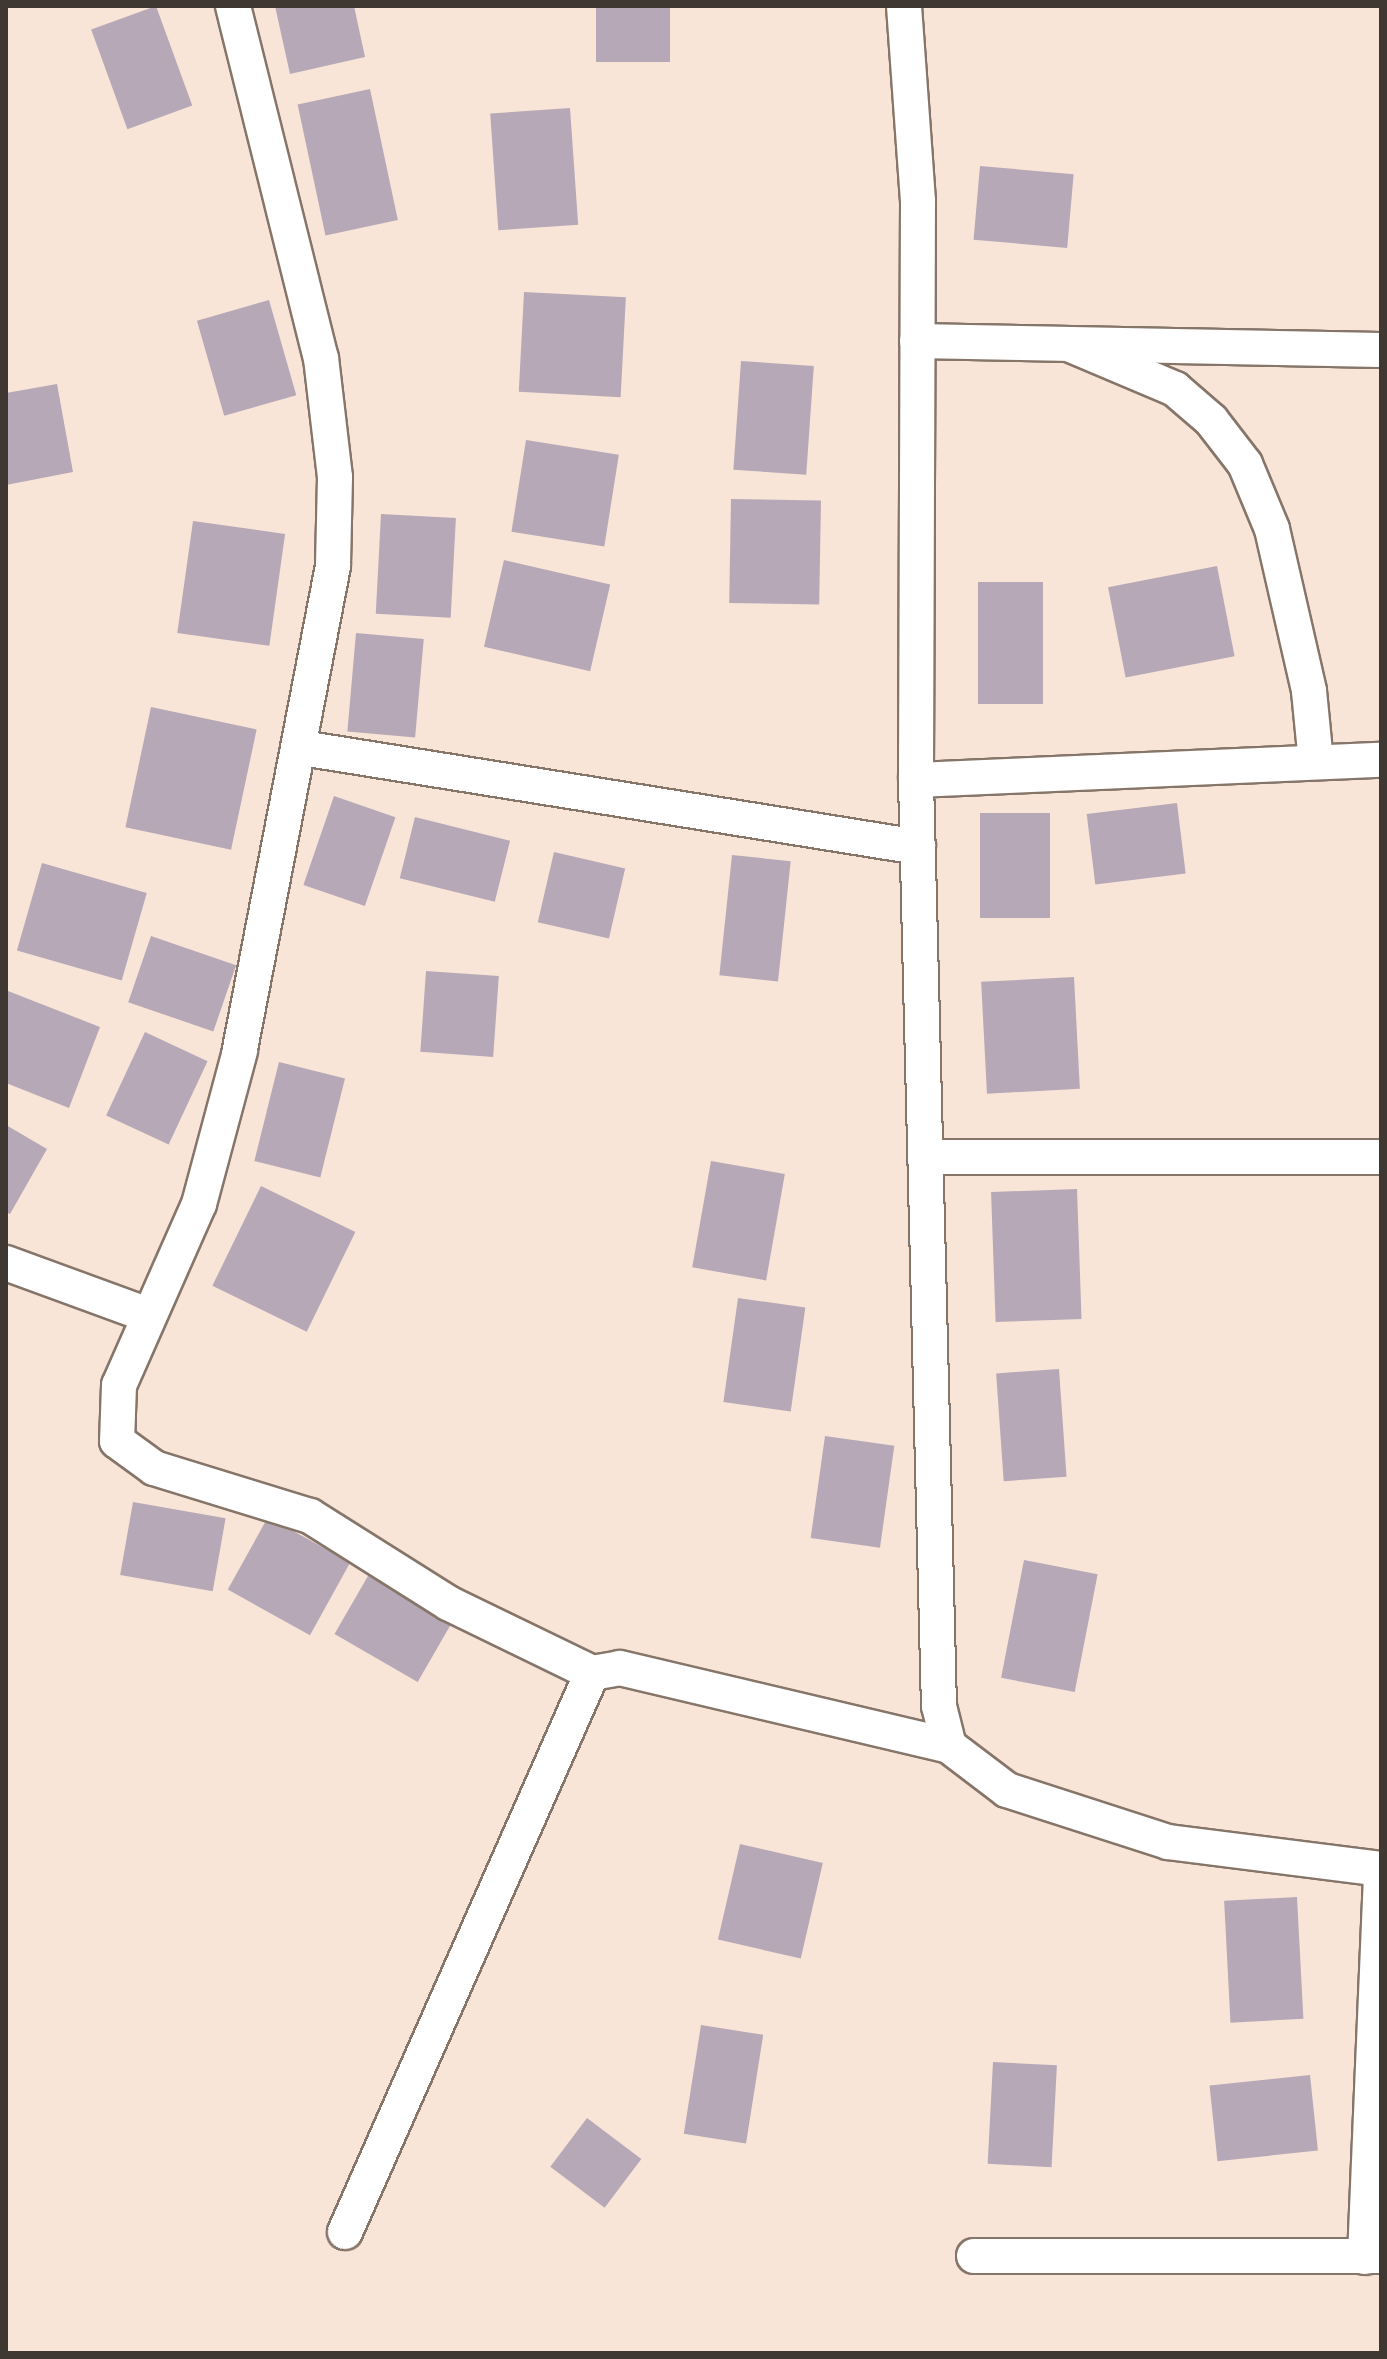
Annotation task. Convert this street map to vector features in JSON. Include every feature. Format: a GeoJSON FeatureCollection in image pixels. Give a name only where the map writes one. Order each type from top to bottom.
{"type":"FeatureCollection","features":[{"type":"Feature","properties":{"kind":"street"},"geometry":{"type":"LineString","coordinates":[[233,6],[321,358],[335,477],[333,566],[302,748],[240,1051],[199,1204],[145,1314],[114,1419],[127,1454],[310,1516],[448,1603],[592,1673],[620,1668],[949,1746],[1007,1790],[1154,1838],[1262,1860],[1381,1869]]}},
{"type":"Feature","properties":{"kind":"street"},"geometry":{"type":"LineString","coordinates":[[904,6],[918,201],[916,780],[939,1706],[949,1746]]}},
{"type":"Feature","properties":{"kind":"street"},"geometry":{"type":"LineString","coordinates":[[917,341],[1381,350]]}},
{"type":"Feature","properties":{"kind":"street"},"geometry":{"type":"LineString","coordinates":[[1071,345],[1175,389],[1211,420],[1245,464],[1272,529],[1309,691],[1316,762]]}},
{"type":"Feature","properties":{"kind":"street"},"geometry":{"type":"LineString","coordinates":[[302,748],[918,847]]}},
{"type":"Feature","properties":{"kind":"street"},"geometry":{"type":"LineString","coordinates":[[916,780],[1381,760]]}},
{"type":"Feature","properties":{"kind":"street"},"geometry":{"type":"LineString","coordinates":[[926,1157],[1381,1157]]}},
{"type":"Feature","properties":{"kind":"street"},"geometry":{"type":"LineString","coordinates":[[6,1263],[145,1314]]}},
{"type":"Feature","properties":{"kind":"street"},"geometry":{"type":"LineString","coordinates":[[345,2232],[592,1673]]}},
{"type":"Feature","properties":{"kind":"street"},"geometry":{"type":"LineString","coordinates":[[974,2256],[1373,2256],[1381,1880]]}},
{"type":"Feature","properties":{"kind":"building"},"geometry":{"type":"Polygon","coordinates":[[[156,6],[192,106],[127,129],[91,30],[156,6]]]}},
{"type":"Feature","properties":{"kind":"building"},"geometry":{"type":"Polygon","coordinates":[[[275,6],[354,6],[365,57],[290,74],[275,6]]]}},
{"type":"Feature","properties":{"kind":"building"},"geometry":{"type":"Polygon","coordinates":[[[596,6],[670,6],[670,62],[596,62],[596,6]]]}},
{"type":"Feature","properties":{"kind":"building"},"geometry":{"type":"Polygon","coordinates":[[[370,89],[398,220],[325,235],[298,104],[370,89]]]}},
{"type":"Feature","properties":{"kind":"building"},"geometry":{"type":"Polygon","coordinates":[[[570,108],[578,225],[498,230],[490,114],[570,108]]]}},
{"type":"Feature","properties":{"kind":"building"},"geometry":{"type":"Polygon","coordinates":[[[980,166],[1074,174],[1067,248],[974,240],[980,166]]]}},
{"type":"Feature","properties":{"kind":"building"},"geometry":{"type":"Polygon","coordinates":[[[524,292],[626,297],[621,397],[519,392],[524,292]]]}},
{"type":"Feature","properties":{"kind":"building"},"geometry":{"type":"Polygon","coordinates":[[[269,300],[296,395],[224,416],[197,321],[269,300]]]}},
{"type":"Feature","properties":{"kind":"building"},"geometry":{"type":"Polygon","coordinates":[[[741,361],[814,366],[806,475],[733,470],[741,361]]]}},
{"type":"Feature","properties":{"kind":"building"},"geometry":{"type":"Polygon","coordinates":[[[57,384],[73,472],[6,485],[6,393],[57,384]]]}},
{"type":"Feature","properties":{"kind":"building"},"geometry":{"type":"Polygon","coordinates":[[[526,440],[619,455],[604,547],[511,532],[526,440]]]}},
{"type":"Feature","properties":{"kind":"building"},"geometry":{"type":"Polygon","coordinates":[[[731,499],[821,501],[819,605],[729,603],[731,499]]]}},
{"type":"Feature","properties":{"kind":"building"},"geometry":{"type":"Polygon","coordinates":[[[381,514],[456,518],[451,618],[376,614],[381,514]]]}},
{"type":"Feature","properties":{"kind":"building"},"geometry":{"type":"Polygon","coordinates":[[[193,521],[285,534],[269,646],[177,633],[193,521]]]}},
{"type":"Feature","properties":{"kind":"building"},"geometry":{"type":"Polygon","coordinates":[[[504,560],[610,585],[590,671],[484,647],[504,560]]]}},
{"type":"Feature","properties":{"kind":"building"},"geometry":{"type":"Polygon","coordinates":[[[1217,566],[1235,656],[1126,677],[1108,587],[1217,566]]]}},
{"type":"Feature","properties":{"kind":"building"},"geometry":{"type":"Polygon","coordinates":[[[978,582],[1043,582],[1043,704],[978,704],[978,582]]]}},
{"type":"Feature","properties":{"kind":"building"},"geometry":{"type":"Polygon","coordinates":[[[356,633],[424,639],[415,738],[347,732],[356,633]]]}},
{"type":"Feature","properties":{"kind":"building"},"geometry":{"type":"Polygon","coordinates":[[[151,707],[257,729],[231,850],[125,827],[151,707]]]}},
{"type":"Feature","properties":{"kind":"building"},"geometry":{"type":"Polygon","coordinates":[[[334,796],[395,817],[365,906],[303,885],[334,796]]]}},
{"type":"Feature","properties":{"kind":"building"},"geometry":{"type":"Polygon","coordinates":[[[1177,803],[1186,873],[1095,885],[1087,814],[1177,803]]]}},
{"type":"Feature","properties":{"kind":"building"},"geometry":{"type":"Polygon","coordinates":[[[980,813],[1050,813],[1050,918],[980,918],[980,813]]]}},
{"type":"Feature","properties":{"kind":"building"},"geometry":{"type":"Polygon","coordinates":[[[415,817],[510,841],[495,902],[400,878],[415,817]]]}},
{"type":"Feature","properties":{"kind":"building"},"geometry":{"type":"Polygon","coordinates":[[[554,852],[625,868],[609,939],[538,922],[554,852]]]}},
{"type":"Feature","properties":{"kind":"building"},"geometry":{"type":"Polygon","coordinates":[[[732,855],[791,861],[778,982],[719,975],[732,855]]]}},
{"type":"Feature","properties":{"kind":"building"},"geometry":{"type":"Polygon","coordinates":[[[42,863],[147,893],[122,981],[17,950],[42,863]]]}},
{"type":"Feature","properties":{"kind":"building"},"geometry":{"type":"Polygon","coordinates":[[[151,936],[236,965],[213,1031],[128,1002],[151,936]]]}},
{"type":"Feature","properties":{"kind":"building"},"geometry":{"type":"Polygon","coordinates":[[[426,971],[499,976],[493,1057],[420,1052],[426,971]]]}},
{"type":"Feature","properties":{"kind":"building"},"geometry":{"type":"Polygon","coordinates":[[[1074,977],[1080,1089],[987,1094],[981,982],[1074,977]]]}},
{"type":"Feature","properties":{"kind":"building"},"geometry":{"type":"Polygon","coordinates":[[[8,991],[100,1027],[69,1108],[6,1083],[8,991]]]}},
{"type":"Feature","properties":{"kind":"building"},"geometry":{"type":"Polygon","coordinates":[[[145,1032],[208,1061],[169,1145],[106,1115],[145,1032]]]}},
{"type":"Feature","properties":{"kind":"building"},"geometry":{"type":"Polygon","coordinates":[[[279,1062],[345,1078],[320,1177],[254,1161],[279,1062]]]}},
{"type":"Feature","properties":{"kind":"building"},"geometry":{"type":"Polygon","coordinates":[[[6,1125],[47,1149],[10,1214],[6,1212],[6,1125]]]}},
{"type":"Feature","properties":{"kind":"building"},"geometry":{"type":"Polygon","coordinates":[[[711,1161],[785,1174],[766,1280],[692,1267],[711,1161]]]}},
{"type":"Feature","properties":{"kind":"building"},"geometry":{"type":"Polygon","coordinates":[[[261,1186],[355,1232],[307,1332],[212,1286],[261,1186]]]}},
{"type":"Feature","properties":{"kind":"building"},"geometry":{"type":"Polygon","coordinates":[[[1077,1189],[1082,1319],[996,1322],[991,1192],[1077,1189]]]}},
{"type":"Feature","properties":{"kind":"building"},"geometry":{"type":"Polygon","coordinates":[[[738,1298],[805,1307],[791,1411],[723,1402],[738,1298]]]}},
{"type":"Feature","properties":{"kind":"building"},"geometry":{"type":"Polygon","coordinates":[[[1059,1369],[1067,1477],[1004,1481],[996,1373],[1059,1369]]]}},
{"type":"Feature","properties":{"kind":"building"},"geometry":{"type":"Polygon","coordinates":[[[825,1436],[894,1446],[880,1548],[811,1538],[825,1436]]]}},
{"type":"Feature","properties":{"kind":"building"},"geometry":{"type":"Polygon","coordinates":[[[133,1502],[226,1518],[213,1591],[120,1575],[133,1502]]]}},
{"type":"Feature","properties":{"kind":"building"},"geometry":{"type":"Polygon","coordinates":[[[268,1517],[350,1563],[310,1635],[228,1590],[268,1517]]]}},
{"type":"Feature","properties":{"kind":"building"},"geometry":{"type":"Polygon","coordinates":[[[1024,1560],[1098,1574],[1075,1692],[1001,1678],[1024,1560]]]}},
{"type":"Feature","properties":{"kind":"building"},"geometry":{"type":"Polygon","coordinates":[[[372,1569],[455,1617],[418,1682],[334,1634],[372,1569]]]}},
{"type":"Feature","properties":{"kind":"building"},"geometry":{"type":"Polygon","coordinates":[[[740,1844],[823,1863],[801,1959],[718,1939],[740,1844]]]}},
{"type":"Feature","properties":{"kind":"building"},"geometry":{"type":"Polygon","coordinates":[[[1297,1897],[1303,2019],[1230,2023],[1224,1901],[1297,1897]]]}},
{"type":"Feature","properties":{"kind":"building"},"geometry":{"type":"Polygon","coordinates":[[[701,2025],[763,2035],[746,2144],[684,2134],[701,2025]]]}},
{"type":"Feature","properties":{"kind":"building"},"geometry":{"type":"Polygon","coordinates":[[[993,2062],[1057,2065],[1052,2167],[988,2164],[993,2062]]]}},
{"type":"Feature","properties":{"kind":"building"},"geometry":{"type":"Polygon","coordinates":[[[1310,2075],[1318,2151],[1217,2161],[1210,2086],[1310,2075]]]}},
{"type":"Feature","properties":{"kind":"building"},"geometry":{"type":"Polygon","coordinates":[[[587,2118],[641,2159],[605,2208],[550,2167],[587,2118]]]}}]}
